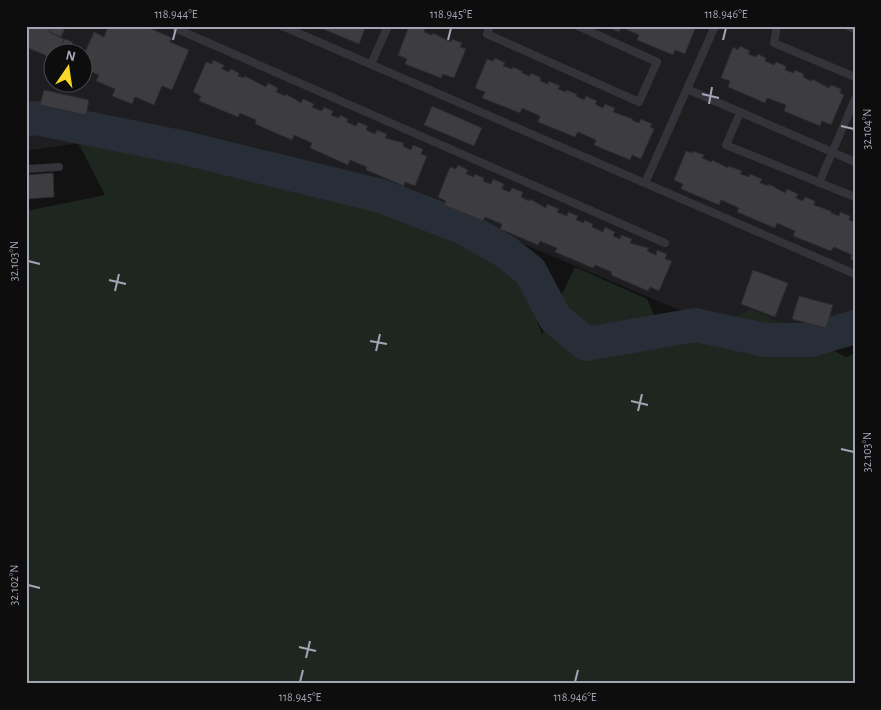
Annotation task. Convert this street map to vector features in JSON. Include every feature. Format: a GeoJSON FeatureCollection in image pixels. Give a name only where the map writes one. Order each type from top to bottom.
{"type":"FeatureCollection","features":[{"type":"Feature","properties":{"kind":"lane"},"geometry":{"type":"LineString","coordinates":[[179,26],[178,29],[665,244]]}},
{"type":"Feature","properties":{"kind":"lane"},"geometry":{"type":"LineString","coordinates":[[282,26],[855,274]]}},
{"type":"Feature","properties":{"kind":"lane"},"geometry":{"type":"LineString","coordinates":[[371,64],[388,26]]}},
{"type":"Feature","properties":{"kind":"lane"},"geometry":{"type":"LineString","coordinates":[[490,26],[487,34],[639,102],[657,62],[578,26]]}},
{"type":"Feature","properties":{"kind":"lane"},"geometry":{"type":"LineString","coordinates":[[645,183],[715,26]]}},
{"type":"Feature","properties":{"kind":"lane"},"geometry":{"type":"LineString","coordinates":[[777,26],[774,43],[855,77]]}},
{"type":"Feature","properties":{"kind":"lane"},"geometry":{"type":"LineString","coordinates":[[848,26],[855,29]]}},
{"type":"Feature","properties":{"kind":"lane"},"geometry":{"type":"LineString","coordinates":[[687,89],[855,162]]}},
{"type":"Feature","properties":{"kind":"lane"},"geometry":{"type":"LineString","coordinates":[[820,183],[855,99]]}},
{"type":"Feature","properties":{"kind":"lane"},"geometry":{"type":"LineString","coordinates":[[740,112],[726,144],[855,197]]}},
{"type":"Feature","properties":{"kind":"lane"},"geometry":{"type":"LineString","coordinates":[[26,169],[59,167]]}},
{"type":"Feature","properties":{"kind":"shaded area"},"geometry":{"type":"Polygon","coordinates":[[[26,26],[855,26],[855,330],[706,320],[418,199],[113,138],[26,151],[26,26]]]}},
{"type":"Feature","properties":{"kind":"shaded area"},"geometry":{"type":"Polygon","coordinates":[[[74,135],[165,155],[397,214],[494,254],[523,281],[542,335],[575,267],[647,299],[658,325],[729,320],[752,309],[846,357],[855,353],[855,684],[26,684],[26,211],[105,195],[74,135]]]}},
{"type":"Feature","properties":{"kind":"building"},"geometry":{"type":"Polygon","coordinates":[[[26,26],[52,26],[49,32],[64,39],[63,42],[42,42],[42,54],[26,47],[26,26]]]}},
{"type":"Feature","properties":{"kind":"building"},"geometry":{"type":"Polygon","coordinates":[[[52,26],[66,26],[61,37],[49,32],[52,26]]]}},
{"type":"Feature","properties":{"kind":"building"},"geometry":{"type":"Polygon","coordinates":[[[108,26],[131,26],[136,28],[137,26],[145,26],[172,38],[170,42],[189,50],[172,90],[162,86],[154,105],[135,97],[132,104],[112,96],[115,89],[96,81],[99,75],[92,72],[92,42],[90,42],[94,32],[104,37],[108,26]]]}},
{"type":"Feature","properties":{"kind":"building"},"geometry":{"type":"Polygon","coordinates":[[[316,26],[366,26],[359,44],[316,26]]]}},
{"type":"Feature","properties":{"kind":"building"},"geometry":{"type":"Polygon","coordinates":[[[409,26],[425,26],[424,32],[432,35],[433,33],[451,42],[452,39],[462,43],[460,47],[466,49],[454,78],[443,74],[441,78],[405,64],[407,59],[398,55],[409,26]]]}},
{"type":"Feature","properties":{"kind":"building"},"geometry":{"type":"Polygon","coordinates":[[[605,26],[696,26],[685,54],[675,50],[673,55],[637,40],[639,35],[621,27],[619,32],[605,26]]]}},
{"type":"Feature","properties":{"kind":"building"},"geometry":{"type":"Polygon","coordinates":[[[740,46],[750,51],[748,54],[756,57],[758,54],[766,58],[765,61],[774,65],[776,62],[786,66],[785,70],[794,73],[795,70],[804,74],[803,77],[811,81],[812,79],[829,88],[831,85],[841,89],[840,93],[844,95],[831,125],[822,121],[820,126],[784,111],[786,105],[767,98],[765,103],[728,87],[730,81],[721,78],[733,47],[738,50],[740,46]]]}},
{"type":"Feature","properties":{"kind":"building"},"geometry":{"type":"Polygon","coordinates":[[[495,58],[505,63],[503,66],[512,69],[513,67],[530,76],[531,73],[541,78],[540,81],[548,84],[549,81],[560,86],[558,89],[577,94],[576,96],[584,100],[586,96],[597,101],[595,104],[603,108],[605,104],[615,108],[613,112],[639,123],[641,119],[652,124],[650,127],[654,129],[641,159],[632,155],[630,160],[594,145],[596,140],[578,132],[575,137],[538,122],[540,116],[522,108],[520,113],[482,98],[485,92],[475,88],[487,59],[493,61],[495,58]]]}},
{"type":"Feature","properties":{"kind":"building"},"geometry":{"type":"Polygon","coordinates":[[[213,60],[224,65],[222,69],[229,72],[231,69],[239,73],[238,76],[244,78],[245,76],[266,87],[268,83],[278,88],[276,92],[285,96],[286,94],[301,103],[303,99],[314,104],[312,107],[322,111],[324,107],[333,111],[331,115],[339,118],[340,115],[348,119],[347,122],[356,126],[358,122],[368,126],[366,130],[375,134],[377,130],[387,134],[385,138],[404,143],[403,146],[411,150],[413,145],[423,149],[421,154],[427,156],[415,186],[405,182],[404,186],[366,170],[367,167],[350,160],[348,165],[310,148],[312,143],[294,135],[292,140],[255,124],[256,120],[240,113],[238,117],[199,101],[201,96],[193,92],[206,62],[212,64],[213,60]]]}},
{"type":"Feature","properties":{"kind":"building"},"geometry":{"type":"Polygon","coordinates":[[[43,92],[53,92],[89,100],[86,115],[40,105],[43,92]]]}},
{"type":"Feature","properties":{"kind":"building"},"geometry":{"type":"Polygon","coordinates":[[[432,106],[482,128],[474,146],[424,125],[432,106]]]}},
{"type":"Feature","properties":{"kind":"building"},"geometry":{"type":"Polygon","coordinates":[[[686,151],[692,153],[693,151],[704,155],[702,158],[711,162],[712,160],[728,168],[729,166],[742,171],[740,174],[749,177],[750,174],[762,179],[760,183],[769,186],[769,184],[785,193],[787,189],[798,194],[796,198],[803,201],[805,197],[815,201],[814,205],[831,211],[831,213],[839,216],[840,212],[850,216],[849,220],[855,222],[855,261],[850,259],[852,255],[834,247],[831,251],[793,236],[795,231],[777,223],[775,228],[737,212],[739,208],[721,200],[719,205],[681,189],[683,184],[674,180],[686,151]]]}},
{"type":"Feature","properties":{"kind":"building"},"geometry":{"type":"Polygon","coordinates":[[[458,165],[468,170],[466,174],[474,177],[475,174],[484,178],[483,181],[491,184],[493,179],[504,184],[502,189],[510,192],[512,188],[523,192],[521,197],[529,201],[530,199],[546,208],[547,204],[559,209],[557,212],[567,216],[568,212],[578,216],[576,220],[584,223],[584,220],[593,224],[592,227],[603,232],[605,227],[615,232],[613,236],[620,239],[621,235],[632,239],[630,243],[649,248],[647,251],[656,255],[657,250],[667,254],[665,259],[672,261],[659,291],[650,287],[648,291],[611,275],[612,272],[595,265],[593,268],[555,252],[557,248],[540,241],[538,245],[500,229],[502,224],[485,217],[483,221],[444,205],[446,201],[438,197],[450,167],[456,169],[458,165]]]}},
{"type":"Feature","properties":{"kind":"building"},"geometry":{"type":"Polygon","coordinates":[[[53,173],[54,197],[26,199],[26,175],[53,173]]]}},
{"type":"Feature","properties":{"kind":"building"},"geometry":{"type":"Polygon","coordinates":[[[753,270],[788,283],[775,317],[741,304],[753,270]]]}},
{"type":"Feature","properties":{"kind":"building"},"geometry":{"type":"Polygon","coordinates":[[[799,296],[833,305],[826,328],[792,319],[799,296]]]}},
{"type":"Feature","properties":{"kind":"waterway"},"geometry":{"type":"LineString","coordinates":[[26,119],[36,118],[185,148],[381,196],[464,228],[506,252],[530,271],[555,318],[586,344],[695,325],[765,340],[811,340],[855,327]]}}]}
